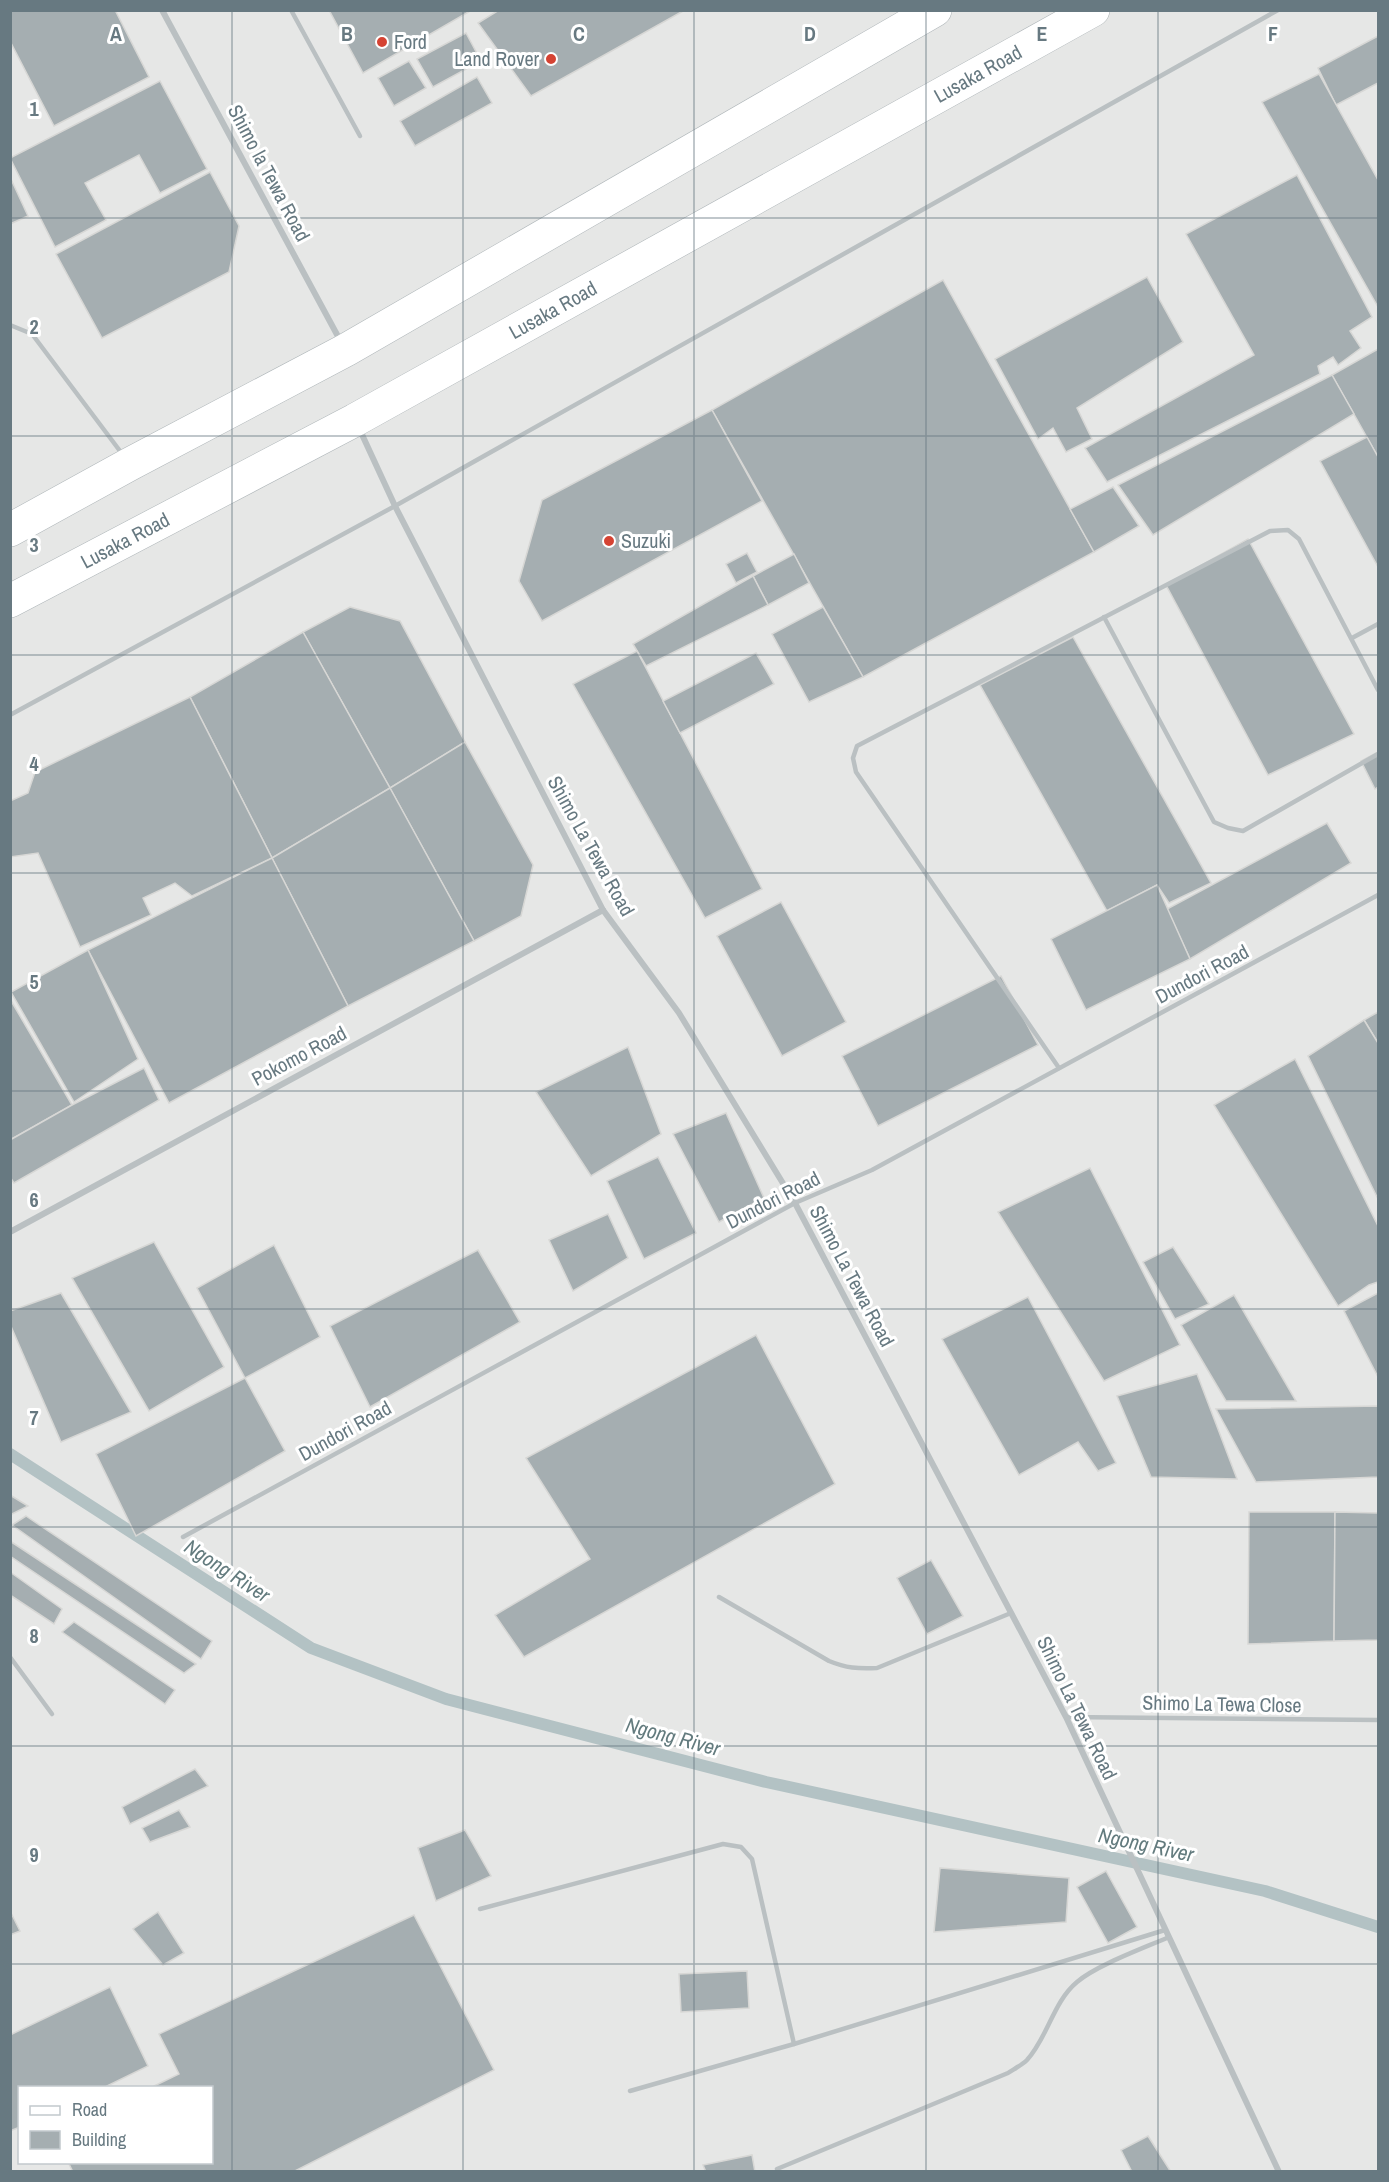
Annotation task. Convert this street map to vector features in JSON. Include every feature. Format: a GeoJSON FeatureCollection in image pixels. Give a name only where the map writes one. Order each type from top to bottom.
{"type":"FeatureCollection","features":[{"type":"Feature","properties":{"kind":"main road"},"geometry":{"type":"LineString","coordinates":[[10,530],[346,350],[934,10]]}},
{"type":"Feature","properties":{"kind":"main road","name":"Lusaka Road"},"geometry":{"type":"LineString","coordinates":[[10,601],[355,420],[1093,10]]}},
{"type":"Feature","properties":{"kind":"street","name":"Shimo la Tewa Road"},"geometry":{"type":"LineString","coordinates":[[162,10],[346,350]]}},
{"type":"Feature","properties":{"kind":"street","name":"Shimo La Tewa Road"},"geometry":{"type":"LineString","coordinates":[[355,420],[395,506],[603,910],[679,1013],[795,1203],[1066,1717],[1279,2172]]}},
{"type":"Feature","properties":{"kind":"street","name":"Pokomo Road"},"geometry":{"type":"LineString","coordinates":[[10,1232],[603,910]]}},
{"type":"Feature","properties":{"kind":"lane"},"geometry":{"type":"LineString","coordinates":[[291,10],[360,136]]}},
{"type":"Feature","properties":{"kind":"lane"},"geometry":{"type":"LineString","coordinates":[[10,715],[395,506],[1278,10]]}},
{"type":"Feature","properties":{"kind":"lane"},"geometry":{"type":"LineString","coordinates":[[10,325],[32,334],[130,464]]}},
{"type":"Feature","properties":{"kind":"lane"},"geometry":{"type":"LineString","coordinates":[[1059,1068],[856,772],[853,758],[857,746],[1270,531],[1288,530],[1299,539],[1378,690]]}},
{"type":"Feature","properties":{"kind":"lane"},"geometry":{"type":"LineString","coordinates":[[1104,617],[1214,822],[1243,831],[1378,754]]}},
{"type":"Feature","properties":{"kind":"lane"},"geometry":{"type":"LineString","coordinates":[[1352,639],[1378,624]]}},
{"type":"Feature","properties":{"kind":"lane","name":"Dundori Road"},"geometry":{"type":"LineString","coordinates":[[183,1537],[795,1203],[872,1170],[1378,895]]}},
{"type":"Feature","properties":{"kind":"lane"},"geometry":{"type":"LineString","coordinates":[[719,1596],[829,1661],[856,1670],[877,1668],[1011,1613]]}},
{"type":"Feature","properties":{"kind":"lane"},"geometry":{"type":"LineString","coordinates":[[10,1657],[51,1714]]}},
{"type":"Feature","properties":{"kind":"lane","name":"Shimo La Tewa Close"},"geometry":{"type":"LineString","coordinates":[[1066,1717],[1378,1720]]}},
{"type":"Feature","properties":{"kind":"lane"},"geometry":{"type":"LineString","coordinates":[[480,1909],[723,1844],[741,1847],[752,1859],[794,2044]]}},
{"type":"Feature","properties":{"kind":"lane"},"geometry":{"type":"LineString","coordinates":[[630,2091],[1167,1934]]}},
{"type":"Feature","properties":{"kind":"lane"},"geometry":{"type":"LineString","coordinates":[[777,2169],[1008,2073],[1026,2061],[1042,2039],[1062,1999],[1077,1982],[1167,1934]]}},
{"type":"Feature","properties":{"kind":"shaded area"},"geometry":{"type":"Polygon","coordinates":[[[11,11],[1378,11],[1378,2171],[11,2172],[11,11]]]}},
{"type":"Feature","properties":{"kind":"building"},"geometry":{"type":"Polygon","coordinates":[[[10,10],[115,10],[149,77],[54,126],[10,41],[10,10]]]}},
{"type":"Feature","properties":{"kind":"building","name":"Ford"},"geometry":{"type":"Polygon","coordinates":[[[329,10],[472,10],[363,73],[329,10]]]}},
{"type":"Feature","properties":{"kind":"building","name":"Land Rover"},"geometry":{"type":"Polygon","coordinates":[[[499,10],[685,10],[531,96],[478,23],[499,10]]]}},
{"type":"Feature","properties":{"kind":"building"},"geometry":{"type":"Polygon","coordinates":[[[466,33],[481,61],[433,87],[417,59],[466,33]]]}},
{"type":"Feature","properties":{"kind":"building"},"geometry":{"type":"Polygon","coordinates":[[[1378,36],[1378,83],[1336,105],[1318,68],[1378,36]]]}},
{"type":"Feature","properties":{"kind":"building"},"geometry":{"type":"Polygon","coordinates":[[[409,61],[426,88],[394,106],[378,78],[409,61]]]}},
{"type":"Feature","properties":{"kind":"building"},"geometry":{"type":"Polygon","coordinates":[[[1319,74],[1378,180],[1378,307],[1262,102],[1319,74]]]}},
{"type":"Feature","properties":{"kind":"building"},"geometry":{"type":"Polygon","coordinates":[[[477,77],[492,103],[415,146],[400,121],[477,77]]]}},
{"type":"Feature","properties":{"kind":"building"},"geometry":{"type":"Polygon","coordinates":[[[160,81],[207,169],[160,193],[139,155],[85,183],[106,220],[55,247],[10,158],[160,81]]]}},
{"type":"Feature","properties":{"kind":"building"},"geometry":{"type":"Polygon","coordinates":[[[210,172],[239,226],[229,272],[102,338],[56,254],[210,172]]]}},
{"type":"Feature","properties":{"kind":"building"},"geometry":{"type":"Polygon","coordinates":[[[1297,175],[1372,317],[1350,331],[1361,348],[1338,365],[1333,357],[1318,366],[1320,374],[1107,482],[1085,448],[1254,355],[1186,234],[1297,175]]]}},
{"type":"Feature","properties":{"kind":"building"},"geometry":{"type":"Polygon","coordinates":[[[10,177],[28,216],[10,224],[10,177]]]}},
{"type":"Feature","properties":{"kind":"building"},"geometry":{"type":"Polygon","coordinates":[[[1147,277],[1183,342],[1077,408],[1092,439],[1066,452],[1053,428],[1038,439],[995,359],[1147,277]]]}},
{"type":"Feature","properties":{"kind":"building"},"geometry":{"type":"Polygon","coordinates":[[[943,280],[1094,552],[863,677],[712,410],[943,280]]]}},
{"type":"Feature","properties":{"kind":"building"},"geometry":{"type":"Polygon","coordinates":[[[1378,349],[1378,457],[1332,375],[1378,349]]]}},
{"type":"Feature","properties":{"kind":"building"},"geometry":{"type":"Polygon","coordinates":[[[1332,375],[1354,414],[1153,535],[1118,485],[1332,375]]]}},
{"type":"Feature","properties":{"kind":"building","name":"Suzuki"},"geometry":{"type":"Polygon","coordinates":[[[712,410],[762,501],[542,621],[519,581],[542,500],[712,410]]]}},
{"type":"Feature","properties":{"kind":"building"},"geometry":{"type":"Polygon","coordinates":[[[1367,437],[1378,457],[1378,567],[1320,461],[1367,437]]]}},
{"type":"Feature","properties":{"kind":"building"},"geometry":{"type":"Polygon","coordinates":[[[1113,487],[1139,526],[1094,552],[1070,509],[1113,487]]]}},
{"type":"Feature","properties":{"kind":"building"},"geometry":{"type":"Polygon","coordinates":[[[1248,539],[1354,734],[1268,775],[1166,585],[1248,539]]]}},
{"type":"Feature","properties":{"kind":"building"},"geometry":{"type":"Polygon","coordinates":[[[747,553],[757,572],[736,583],[726,564],[747,553]]]}},
{"type":"Feature","properties":{"kind":"building"},"geometry":{"type":"Polygon","coordinates":[[[794,554],[809,583],[768,605],[753,576],[794,554]]]}},
{"type":"Feature","properties":{"kind":"building"},"geometry":{"type":"Polygon","coordinates":[[[753,576],[768,605],[646,666],[633,644],[753,576]]]}},
{"type":"Feature","properties":{"kind":"building"},"geometry":{"type":"Polygon","coordinates":[[[350,607],[400,621],[465,742],[390,788],[303,632],[350,607]]]}},
{"type":"Feature","properties":{"kind":"building"},"geometry":{"type":"Polygon","coordinates":[[[823,607],[863,677],[809,702],[772,634],[823,607]]]}},
{"type":"Feature","properties":{"kind":"building"},"geometry":{"type":"Polygon","coordinates":[[[303,632],[390,788],[272,858],[190,697],[303,632]]]}},
{"type":"Feature","properties":{"kind":"building"},"geometry":{"type":"Polygon","coordinates":[[[1073,637],[1211,883],[1169,903],[1157,885],[1107,911],[980,685],[1073,637]]]}},
{"type":"Feature","properties":{"kind":"building"},"geometry":{"type":"Polygon","coordinates":[[[637,651],[762,889],[705,918],[573,684],[637,651]]]}},
{"type":"Feature","properties":{"kind":"building"},"geometry":{"type":"Polygon","coordinates":[[[756,653],[774,684],[680,733],[663,701],[756,653]]]}},
{"type":"Feature","properties":{"kind":"building"},"geometry":{"type":"Polygon","coordinates":[[[190,697],[272,858],[192,896],[175,883],[143,898],[151,915],[80,947],[38,853],[10,857],[10,801],[28,793],[35,772],[190,697]]]}},
{"type":"Feature","properties":{"kind":"building"},"geometry":{"type":"Polygon","coordinates":[[[465,742],[533,865],[521,916],[474,941],[390,788],[465,742]]]}},
{"type":"Feature","properties":{"kind":"building"},"geometry":{"type":"Polygon","coordinates":[[[1378,752],[1378,787],[1375,789],[1361,761],[1378,752]]]}},
{"type":"Feature","properties":{"kind":"building"},"geometry":{"type":"Polygon","coordinates":[[[390,788],[474,941],[348,1006],[272,858],[390,788]]]}},
{"type":"Feature","properties":{"kind":"building"},"geometry":{"type":"Polygon","coordinates":[[[1327,823],[1351,863],[1190,959],[1167,909],[1327,823]]]}},
{"type":"Feature","properties":{"kind":"building"},"geometry":{"type":"Polygon","coordinates":[[[272,858],[348,1006],[169,1103],[88,950],[272,858]]]}},
{"type":"Feature","properties":{"kind":"building"},"geometry":{"type":"Polygon","coordinates":[[[1157,885],[1190,959],[1086,1010],[1051,939],[1157,885]]]}},
{"type":"Feature","properties":{"kind":"building"},"geometry":{"type":"Polygon","coordinates":[[[781,902],[846,1022],[782,1056],[717,936],[781,902]]]}},
{"type":"Feature","properties":{"kind":"building"},"geometry":{"type":"Polygon","coordinates":[[[88,950],[138,1059],[74,1102],[11,992],[88,950]]]}},
{"type":"Feature","properties":{"kind":"building"},"geometry":{"type":"Polygon","coordinates":[[[1001,976],[1038,1045],[878,1126],[842,1056],[1001,976]]]}},
{"type":"Feature","properties":{"kind":"building"},"geometry":{"type":"Polygon","coordinates":[[[10,999],[72,1105],[10,1140],[10,999]]]}},
{"type":"Feature","properties":{"kind":"building"},"geometry":{"type":"Polygon","coordinates":[[[1378,1012],[1378,1043],[1364,1020],[1378,1012]]]}},
{"type":"Feature","properties":{"kind":"building"},"geometry":{"type":"Polygon","coordinates":[[[1364,1020],[1378,1043],[1378,1199],[1308,1056],[1364,1020]]]}},
{"type":"Feature","properties":{"kind":"building"},"geometry":{"type":"Polygon","coordinates":[[[628,1047],[661,1134],[591,1176],[536,1092],[628,1047]]]}},
{"type":"Feature","properties":{"kind":"building"},"geometry":{"type":"Polygon","coordinates":[[[1295,1059],[1378,1226],[1378,1282],[1369,1285],[1338,1306],[1214,1105],[1295,1059]]]}},
{"type":"Feature","properties":{"kind":"building"},"geometry":{"type":"Polygon","coordinates":[[[144,1068],[159,1100],[14,1183],[10,1177],[10,1140],[144,1068]]]}},
{"type":"Feature","properties":{"kind":"building"},"geometry":{"type":"Polygon","coordinates":[[[726,1113],[764,1198],[719,1222],[673,1134],[726,1113]]]}},
{"type":"Feature","properties":{"kind":"building"},"geometry":{"type":"Polygon","coordinates":[[[658,1157],[696,1233],[644,1259],[607,1181],[658,1157]]]}},
{"type":"Feature","properties":{"kind":"building"},"geometry":{"type":"Polygon","coordinates":[[[1090,1168],[1180,1345],[1104,1381],[998,1212],[1090,1168]]]}},
{"type":"Feature","properties":{"kind":"building"},"geometry":{"type":"Polygon","coordinates":[[[608,1214],[628,1258],[573,1291],[549,1240],[608,1214]]]}},
{"type":"Feature","properties":{"kind":"building"},"geometry":{"type":"Polygon","coordinates":[[[154,1242],[224,1367],[149,1411],[72,1278],[154,1242]]]}},
{"type":"Feature","properties":{"kind":"building"},"geometry":{"type":"Polygon","coordinates":[[[274,1245],[320,1337],[245,1378],[197,1288],[274,1245]]]}},
{"type":"Feature","properties":{"kind":"building"},"geometry":{"type":"Polygon","coordinates":[[[1173,1247],[1209,1304],[1175,1319],[1143,1262],[1173,1247]]]}},
{"type":"Feature","properties":{"kind":"building"},"geometry":{"type":"Polygon","coordinates":[[[478,1250],[520,1322],[370,1407],[330,1326],[478,1250]]]}},
{"type":"Feature","properties":{"kind":"building"},"geometry":{"type":"Polygon","coordinates":[[[61,1293],[131,1412],[61,1442],[10,1324],[10,1311],[61,1293]]]}},
{"type":"Feature","properties":{"kind":"building"},"geometry":{"type":"Polygon","coordinates":[[[1378,1293],[1378,1377],[1344,1311],[1378,1293]]]}},
{"type":"Feature","properties":{"kind":"building"},"geometry":{"type":"Polygon","coordinates":[[[1234,1295],[1296,1401],[1226,1401],[1181,1325],[1234,1295]]]}},
{"type":"Feature","properties":{"kind":"building"},"geometry":{"type":"Polygon","coordinates":[[[1028,1297],[1116,1463],[1098,1471],[1078,1442],[1019,1475],[942,1339],[1028,1297]]]}},
{"type":"Feature","properties":{"kind":"building"},"geometry":{"type":"Polygon","coordinates":[[[756,1335],[835,1484],[524,1657],[495,1615],[590,1559],[526,1458],[756,1335]]]}},
{"type":"Feature","properties":{"kind":"building"},"geometry":{"type":"Polygon","coordinates":[[[1197,1374],[1237,1479],[1151,1477],[1117,1396],[1197,1374]]]}},
{"type":"Feature","properties":{"kind":"building"},"geometry":{"type":"Polygon","coordinates":[[[245,1378],[285,1451],[136,1536],[96,1454],[245,1378]]]}},
{"type":"Feature","properties":{"kind":"building"},"geometry":{"type":"Polygon","coordinates":[[[1378,1406],[1378,1477],[1256,1482],[1216,1409],[1378,1406]]]}},
{"type":"Feature","properties":{"kind":"building"},"geometry":{"type":"Polygon","coordinates":[[[10,1495],[28,1506],[10,1515],[10,1495]]]}},
{"type":"Feature","properties":{"kind":"building"},"geometry":{"type":"Polygon","coordinates":[[[1249,1512],[1335,1512],[1334,1641],[1248,1644],[1249,1512]]]}},
{"type":"Feature","properties":{"kind":"building"},"geometry":{"type":"Polygon","coordinates":[[[1335,1512],[1378,1513],[1378,1640],[1334,1641],[1335,1512]]]}},
{"type":"Feature","properties":{"kind":"building"},"geometry":{"type":"Polygon","coordinates":[[[26,1516],[212,1641],[201,1659],[12,1525],[26,1516]]]}},
{"type":"Feature","properties":{"kind":"building"},"geometry":{"type":"Polygon","coordinates":[[[10,1541],[196,1664],[184,1673],[10,1556],[10,1541]]]}},
{"type":"Feature","properties":{"kind":"building"},"geometry":{"type":"Polygon","coordinates":[[[931,1560],[963,1616],[927,1634],[897,1578],[931,1560]]]}},
{"type":"Feature","properties":{"kind":"building"},"geometry":{"type":"Polygon","coordinates":[[[10,1572],[62,1609],[54,1624],[10,1595],[10,1572]]]}},
{"type":"Feature","properties":{"kind":"building"},"geometry":{"type":"Polygon","coordinates":[[[74,1622],[175,1690],[165,1704],[62,1632],[74,1622]]]}},
{"type":"Feature","properties":{"kind":"building"},"geometry":{"type":"Polygon","coordinates":[[[195,1769],[208,1786],[130,1824],[122,1807],[195,1769]]]}},
{"type":"Feature","properties":{"kind":"building"},"geometry":{"type":"Polygon","coordinates":[[[179,1810],[190,1827],[150,1842],[142,1828],[179,1810]]]}},
{"type":"Feature","properties":{"kind":"building"},"geometry":{"type":"Polygon","coordinates":[[[465,1830],[491,1876],[436,1901],[418,1848],[465,1830]]]}},
{"type":"Feature","properties":{"kind":"building"},"geometry":{"type":"Polygon","coordinates":[[[940,1868],[1069,1878],[1066,1922],[934,1932],[940,1868]]]}},
{"type":"Feature","properties":{"kind":"building"},"geometry":{"type":"Polygon","coordinates":[[[1106,1871],[1137,1927],[1108,1943],[1077,1887],[1106,1871]]]}},
{"type":"Feature","properties":{"kind":"building"},"geometry":{"type":"Polygon","coordinates":[[[10,1911],[20,1931],[10,1935],[10,1911]]]}},
{"type":"Feature","properties":{"kind":"building"},"geometry":{"type":"Polygon","coordinates":[[[158,1912],[184,1953],[163,1965],[133,1929],[158,1912]]]}},
{"type":"Feature","properties":{"kind":"building"},"geometry":{"type":"Polygon","coordinates":[[[414,1915],[494,2070],[293,2172],[73,2172],[69,2164],[213,2164],[213,2086],[154,2086],[179,2074],[159,2034],[414,1915]]]}},
{"type":"Feature","properties":{"kind":"building"},"geometry":{"type":"Polygon","coordinates":[[[747,1971],[749,2008],[681,2012],[679,1974],[747,1971]]]}},
{"type":"Feature","properties":{"kind":"building"},"geometry":{"type":"Polygon","coordinates":[[[110,1987],[148,2066],[107,2086],[18,2086],[18,2128],[10,2131],[10,2035],[110,1987]]]}},
{"type":"Feature","properties":{"kind":"building"},"geometry":{"type":"Polygon","coordinates":[[[1148,2136],[1171,2172],[1132,2172],[1121,2150],[1148,2136]]]}},
{"type":"Feature","properties":{"kind":"building"},"geometry":{"type":"Polygon","coordinates":[[[752,2155],[755,2172],[706,2172],[703,2165],[752,2155]]]}},
{"type":"Feature","properties":{"kind":"waterway","name":"Ngong River"},"geometry":{"type":"LineString","coordinates":[[10,1454],[311,1648],[446,1699],[766,1782],[1265,1891],[1378,1927]]}},
{"type":"Feature","properties":{"kind":"place","name":"Ford"},"geometry":{"type":"Point","coordinates":[382,42]}},
{"type":"Feature","properties":{"kind":"place","name":"Land Rover"},"geometry":{"type":"Point","coordinates":[551,59]}},
{"type":"Feature","properties":{"kind":"place","name":"Suzuki"},"geometry":{"type":"Point","coordinates":[609,541]}}]}
